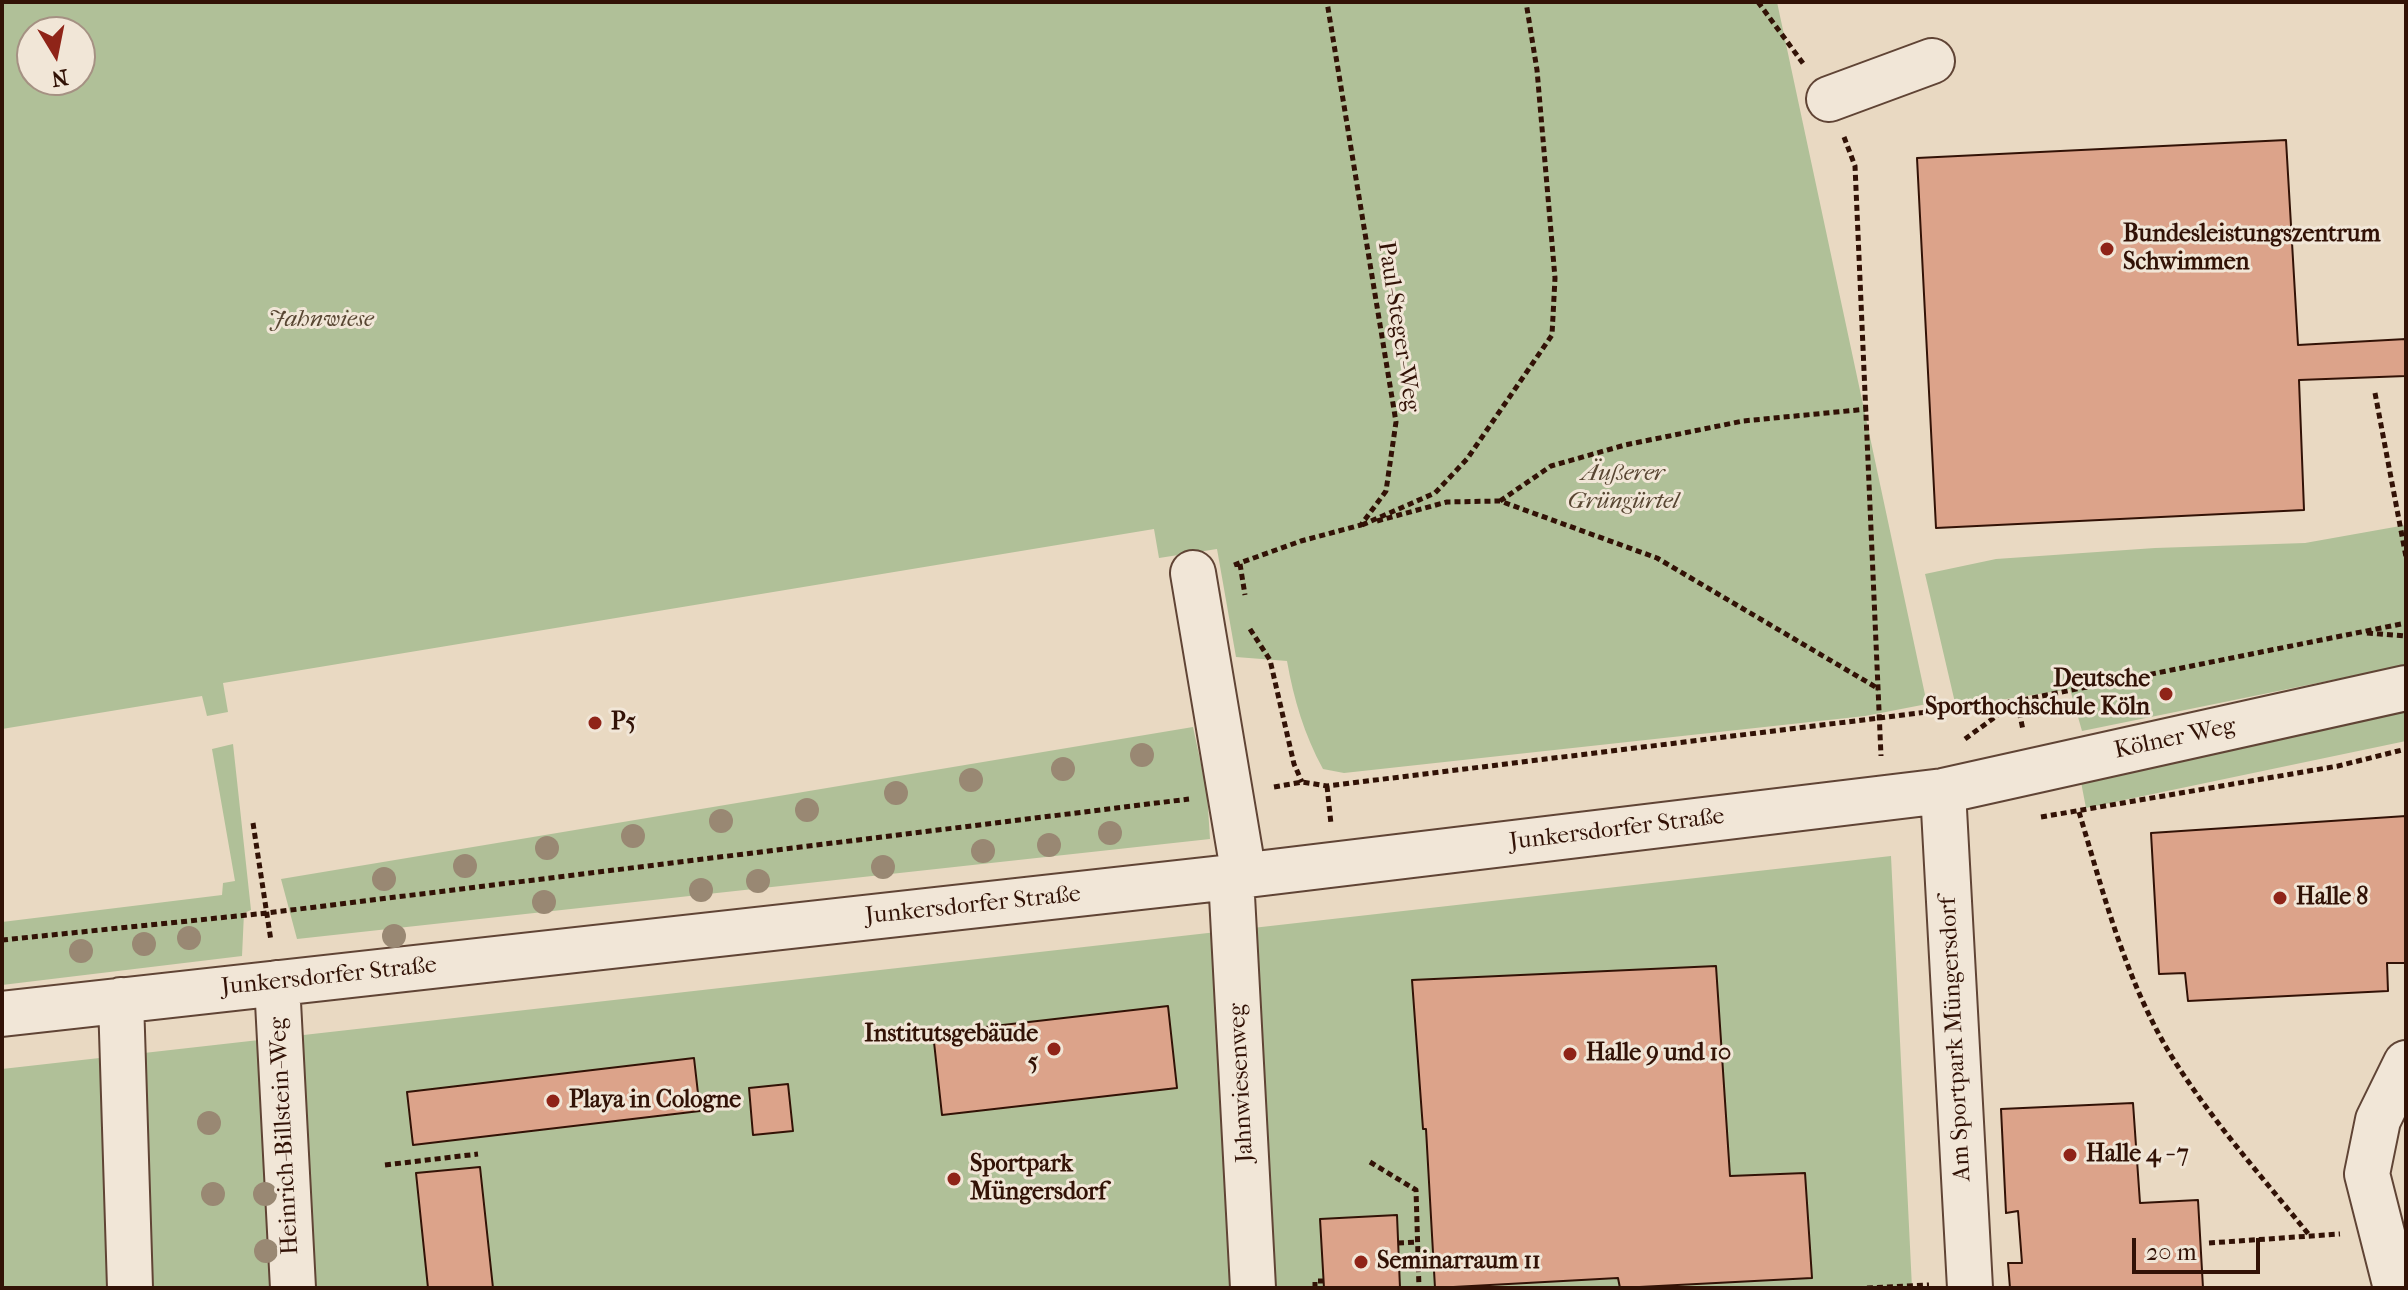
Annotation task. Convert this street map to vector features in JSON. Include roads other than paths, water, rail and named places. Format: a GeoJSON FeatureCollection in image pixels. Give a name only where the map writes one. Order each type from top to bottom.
{"type":"FeatureCollection","features":[{"type":"Feature","properties":{"kind":"street"},"geometry":{"type":"LineString","coordinates":[[1829,99],[1932,61]]}},
{"type":"Feature","properties":{"kind":"street","name":"Jahnwiesenweg"},"geometry":{"type":"LineString","coordinates":[[1193,573],[1231,793],[1238,877],[1253,1288]]}},
{"type":"Feature","properties":{"kind":"street","name":"Kölner Weg"},"geometry":{"type":"LineString","coordinates":[[1943,791],[2406,688]]}},
{"type":"Feature","properties":{"kind":"street","name":"Junkersdorfer Straße"},"geometry":{"type":"LineString","coordinates":[[2,1014],[1238,877],[1943,791]]}},
{"type":"Feature","properties":{"kind":"street","name":"Am Sportpark Müngersdorf"},"geometry":{"type":"LineString","coordinates":[[1943,791],[1970,1285]]}},
{"type":"Feature","properties":{"kind":"street","name":"Heinrich-Billstein-Weg"},"geometry":{"type":"LineString","coordinates":[[277,983],[293,1288]]}},
{"type":"Feature","properties":{"kind":"street"},"geometry":{"type":"LineString","coordinates":[[121,1000],[130,1288]]}},
{"type":"Feature","properties":{"kind":"street"},"geometry":{"type":"LineString","coordinates":[[2396,1288],[2379,1231],[2367,1174],[2378,1120],[2406,1063]]}},
{"type":"Feature","properties":{"kind":"place","name":"Bundesleistungszentrum Schwimmen"},"geometry":{"type":"Point","coordinates":[2107,249]}},
{"type":"Feature","properties":{"kind":"place","name":"Deutsche Sporthochschule Köln"},"geometry":{"type":"Point","coordinates":[2166,694]}},
{"type":"Feature","properties":{"kind":"place","name":"P5"},"geometry":{"type":"Point","coordinates":[595,723]}},
{"type":"Feature","properties":{"kind":"place","name":"Halle 8"},"geometry":{"type":"Point","coordinates":[2280,898]}},
{"type":"Feature","properties":{"kind":"place","name":"Institutsgebäude 5"},"geometry":{"type":"Point","coordinates":[1054,1049]}},
{"type":"Feature","properties":{"kind":"place","name":"Halle 9 und 10"},"geometry":{"type":"Point","coordinates":[1570,1054]}},
{"type":"Feature","properties":{"kind":"place","name":"Playa in Cologne"},"geometry":{"type":"Point","coordinates":[553,1101]}},
{"type":"Feature","properties":{"kind":"place","name":"Halle 4 - 7"},"geometry":{"type":"Point","coordinates":[2070,1155]}},
{"type":"Feature","properties":{"kind":"place","name":"Sportpark Müngersdorf"},"geometry":{"type":"Point","coordinates":[954,1179]}},
{"type":"Feature","properties":{"kind":"place","name":"Seminarraum 11"},"geometry":{"type":"Point","coordinates":[1361,1262]}},
{"type":"Feature","properties":{"kind":"park label","name":"Jahnwiese"},"geometry":{"type":"Point","coordinates":[321,320]}},
{"type":"Feature","properties":{"kind":"park label","name":"Äußerer Grüngürtel"},"geometry":{"type":"Point","coordinates":[1623,488]}}]}
